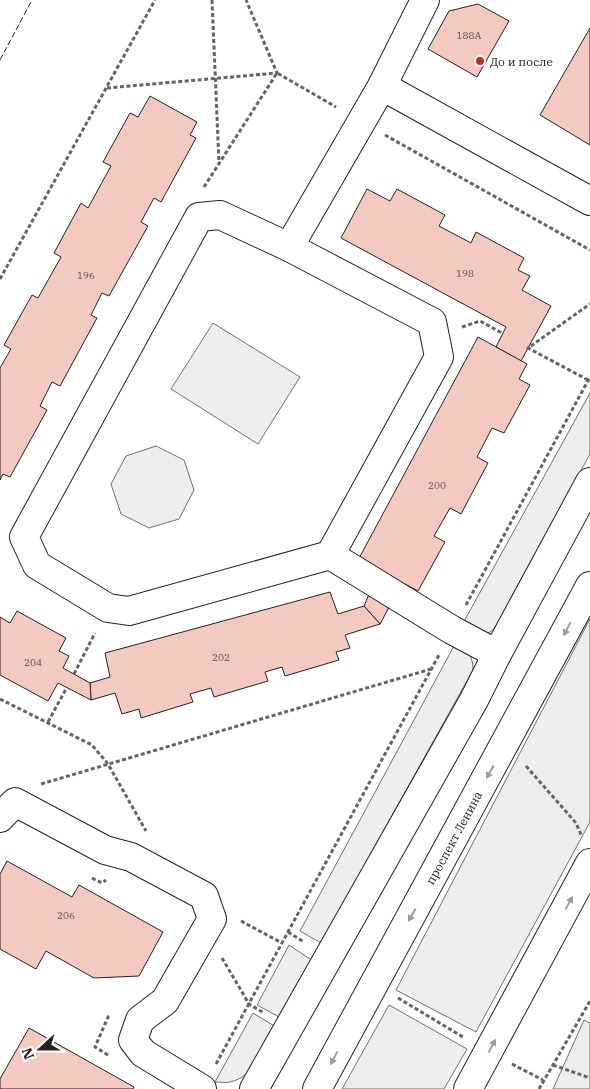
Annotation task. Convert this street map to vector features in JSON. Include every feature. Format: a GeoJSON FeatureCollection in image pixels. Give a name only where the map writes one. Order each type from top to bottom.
{"type":"FeatureCollection","features":[{"type":"Feature","properties":{"kind":"main road"},"geometry":{"type":"LineString","coordinates":[[290,247],[382,86],[425,0]]}},
{"type":"Feature","properties":{"kind":"main road"},"geometry":{"type":"LineString","coordinates":[[382,86],[590,201]]}},
{"type":"Feature","properties":{"kind":"main road"},"geometry":{"type":"LineString","coordinates":[[220,215],[290,247],[432,322],[434,335],[439,357],[330,555],[130,611],[108,608],[37,565],[24,537],[199,217],[220,215]]}},
{"type":"Feature","properties":{"kind":"main road"},"geometry":{"type":"LineString","coordinates":[[254,1089],[474,700],[590,482]]}},
{"type":"Feature","properties":{"kind":"main road"},"geometry":{"type":"LineString","coordinates":[[330,555],[452,630],[497,654]]}},
{"type":"Feature","properties":{"kind":"main road","name":"проспект Ленина"},"geometry":{"type":"LineString","coordinates":[[318,1089],[373,984],[590,586]]}},
{"type":"Feature","properties":{"kind":"main road"},"geometry":{"type":"LineString","coordinates":[[0,818],[15,802],[105,850],[131,857],[204,896],[207,926],[165,1001],[140,1020],[133,1040],[143,1053],[207,1080]]}},
{"type":"Feature","properties":{"kind":"main road"},"geometry":{"type":"LineString","coordinates":[[468,1089],[586,851]]}},
{"type":"Feature","properties":{"kind":"path"},"geometry":{"type":"LineString","coordinates":[[0,279],[155,0]]}},
{"type":"Feature","properties":{"kind":"path"},"geometry":{"type":"LineString","coordinates":[[212,0],[219,163]]}},
{"type":"Feature","properties":{"kind":"path"},"geometry":{"type":"LineString","coordinates":[[106,88],[277,73],[246,0]]}},
{"type":"Feature","properties":{"kind":"path"},"geometry":{"type":"LineString","coordinates":[[207,1080],[589,379],[528,348],[590,304]]}},
{"type":"Feature","properties":{"kind":"path"},"geometry":{"type":"LineString","coordinates":[[434,335],[480,321],[502,333]]}},
{"type":"Feature","properties":{"kind":"path"},"geometry":{"type":"LineString","coordinates":[[74,674],[108,608]]}},
{"type":"Feature","properties":{"kind":"path"},"geometry":{"type":"LineString","coordinates":[[37,785],[431,669]]}},
{"type":"Feature","properties":{"kind":"path"},"geometry":{"type":"LineString","coordinates":[[48,723],[66,688]]}},
{"type":"Feature","properties":{"kind":"path"},"geometry":{"type":"LineString","coordinates":[[0,699],[92,745],[108,764],[146,832]]}},
{"type":"Feature","properties":{"kind":"path"},"geometry":{"type":"LineString","coordinates":[[506,743],[576,823],[586,851]]}},
{"type":"Feature","properties":{"kind":"path"},"geometry":{"type":"LineString","coordinates":[[85,874],[102,883],[108,878]]}},
{"type":"Feature","properties":{"kind":"path"},"geometry":{"type":"LineString","coordinates":[[282,943],[234,918],[207,926],[213,942],[249,1004],[289,1027]]}},
{"type":"Feature","properties":{"kind":"path"},"geometry":{"type":"LineString","coordinates":[[373,984],[488,1052],[543,1080]]}},
{"type":"Feature","properties":{"kind":"path"},"geometry":{"type":"LineString","coordinates":[[539,1089],[590,1002]]}},
{"type":"Feature","properties":{"kind":"path"},"geometry":{"type":"LineString","coordinates":[[111,1057],[95,1047],[108,1017],[115,1015]]}},
{"type":"Feature","properties":{"kind":"path"},"geometry":{"type":"LineString","coordinates":[[553,1065],[590,1078]]}},
{"type":"Feature","properties":{"kind":"shaded area"},"geometry":{"type":"Polygon","coordinates":[[[213,323],[300,377],[258,444],[171,389],[213,323]]]}},
{"type":"Feature","properties":{"kind":"shaded area"},"geometry":{"type":"Polygon","coordinates":[[[590,393],[590,454],[494,629],[482,634],[474,632],[462,625],[590,393]]]}},
{"type":"Feature","properties":{"kind":"shaded area"},"geometry":{"type":"Polygon","coordinates":[[[156,446],[184,460],[194,490],[179,519],[149,528],[121,514],[111,484],[126,456],[156,446]]]}},
{"type":"Feature","properties":{"kind":"shaded area"},"geometry":{"type":"Polygon","coordinates":[[[590,619],[590,822],[476,1032],[396,990],[590,619]]]}},
{"type":"Feature","properties":{"kind":"shaded area"},"geometry":{"type":"Polygon","coordinates":[[[455,644],[469,654],[473,670],[321,943],[300,931],[455,644]]]}},
{"type":"Feature","properties":{"kind":"shaded area"},"geometry":{"type":"Polygon","coordinates":[[[289,945],[313,961],[281,1018],[257,1005],[289,945]]]}},
{"type":"Feature","properties":{"kind":"shaded area"},"geometry":{"type":"Polygon","coordinates":[[[389,1005],[467,1049],[444,1089],[342,1089],[389,1005]]]}},
{"type":"Feature","properties":{"kind":"shaded area"},"geometry":{"type":"Polygon","coordinates":[[[253,1013],[276,1027],[263,1051],[253,1067],[239,1079],[228,1082],[215,1082],[253,1013]]]}},
{"type":"Feature","properties":{"kind":"shaded area"},"geometry":{"type":"Polygon","coordinates":[[[584,1020],[590,1023],[590,1089],[553,1089],[584,1020]]]}},
{"type":"Feature","properties":{"kind":"building"},"geometry":{"type":"Polygon","coordinates":[[[478,4],[509,21],[477,77],[428,49],[449,11],[478,4]]]}},
{"type":"Feature","properties":{"kind":"building"},"geometry":{"type":"Polygon","coordinates":[[[590,28],[590,145],[540,115],[590,28]]]}},
{"type":"Feature","properties":{"kind":"building"},"geometry":{"type":"Polygon","coordinates":[[[150,96],[197,122],[190,135],[196,138],[161,202],[154,198],[141,222],[148,226],[109,296],[102,293],[91,315],[97,318],[60,386],[52,382],[40,406],[47,410],[10,477],[3,474],[0,480],[0,368],[11,349],[4,345],[32,295],[38,298],[61,257],[54,253],[81,203],[88,208],[111,166],[103,162],[130,113],[138,117],[150,96]]]}},
{"type":"Feature","properties":{"kind":"building"},"geometry":{"type":"Polygon","coordinates":[[[367,189],[390,201],[397,189],[445,215],[439,226],[471,243],[476,232],[524,258],[518,270],[530,276],[522,290],[551,306],[521,361],[496,347],[506,327],[341,238],[367,189]]]}},
{"type":"Feature","properties":{"kind":"building"},"geometry":{"type":"Polygon","coordinates":[[[478,337],[527,364],[519,379],[530,385],[504,433],[492,428],[477,457],[488,463],[461,514],[450,508],[434,536],[445,542],[418,591],[405,584],[397,599],[394,598],[380,624],[364,606],[372,587],[350,575],[478,337]]]}},
{"type":"Feature","properties":{"kind":"building"},"geometry":{"type":"Polygon","coordinates":[[[330,592],[338,614],[364,606],[380,624],[345,635],[350,648],[336,652],[339,660],[285,676],[282,667],[265,672],[268,681],[214,697],[211,688],[190,694],[193,702],[141,718],[139,709],[122,714],[115,693],[91,700],[90,683],[110,677],[105,653],[330,592]]]}},
{"type":"Feature","properties":{"kind":"building"},"geometry":{"type":"Polygon","coordinates":[[[17,611],[66,638],[59,651],[69,656],[63,668],[90,683],[91,700],[58,683],[48,701],[0,675],[0,617],[10,623],[17,611]]]}},
{"type":"Feature","properties":{"kind":"building"},"geometry":{"type":"Polygon","coordinates":[[[7,861],[72,897],[79,885],[163,932],[139,976],[94,978],[46,951],[36,969],[0,949],[0,874],[7,861]]]}},
{"type":"Feature","properties":{"kind":"building"},"geometry":{"type":"Polygon","coordinates":[[[29,1028],[134,1087],[133,1089],[0,1089],[0,1079],[29,1028]]]}},
{"type":"Feature","properties":{"kind":"fence"},"geometry":{"type":"LineString","coordinates":[[0,60],[32,0]]}},
{"type":"Feature","properties":{"kind":"place","name":"До и после"},"geometry":{"type":"Point","coordinates":[480,61]}}]}
